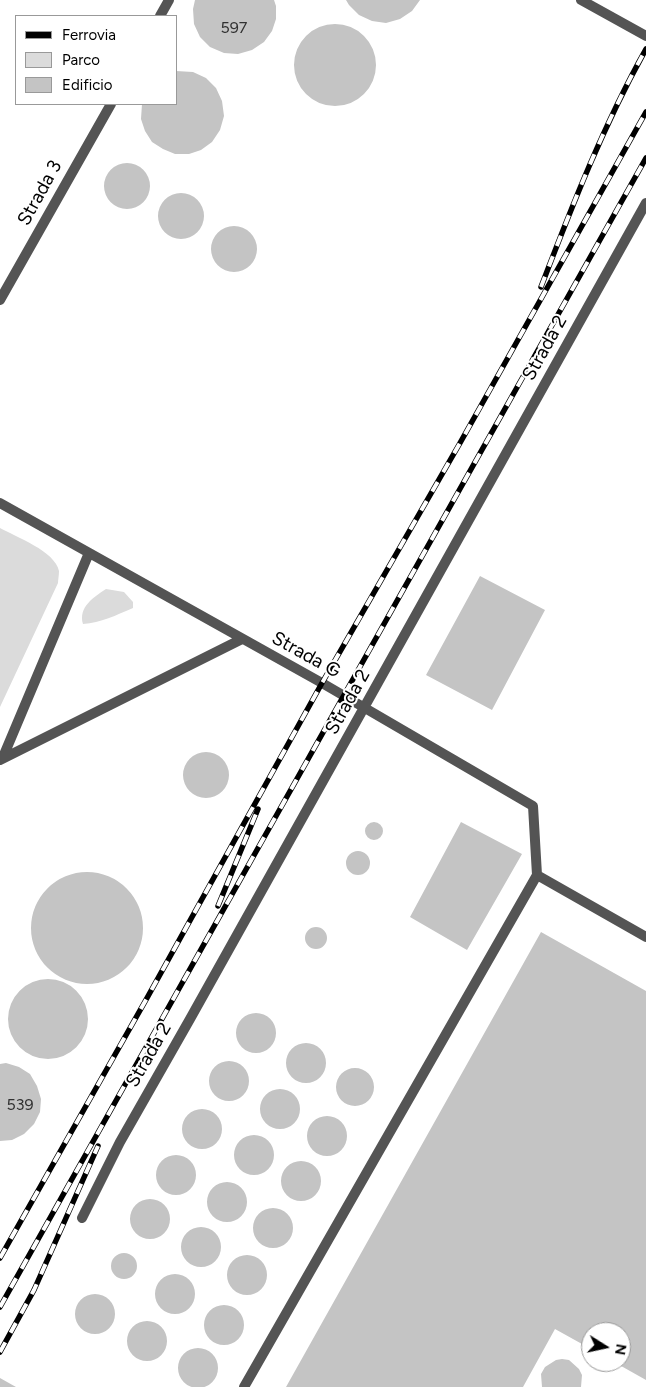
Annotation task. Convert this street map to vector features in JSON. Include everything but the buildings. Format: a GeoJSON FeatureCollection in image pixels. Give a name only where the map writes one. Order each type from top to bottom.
{"type":"FeatureCollection","features":[{"type":"Feature","properties":{"kind":"lane"},"geometry":{"type":"LineString","coordinates":[[161,15],[169,0]]}},
{"type":"Feature","properties":{"kind":"lane"},"geometry":{"type":"LineString","coordinates":[[581,0],[646,36]]}},
{"type":"Feature","properties":{"kind":"lane","name":"Strada 3"},"geometry":{"type":"LineString","coordinates":[[0,300],[109,105]]}},
{"type":"Feature","properties":{"kind":"lane","name":"Strada 2"},"geometry":{"type":"LineString","coordinates":[[82,1218],[120,1142],[646,203]]}},
{"type":"Feature","properties":{"kind":"lane","name":"Strada G"},"geometry":{"type":"LineString","coordinates":[[0,503],[364,708],[533,806],[537,875]]}},
{"type":"Feature","properties":{"kind":"lane"},"geometry":{"type":"LineString","coordinates":[[1,759],[89,553]]}},
{"type":"Feature","properties":{"kind":"lane"},"geometry":{"type":"LineString","coordinates":[[1,759],[242,639]]}},
{"type":"Feature","properties":{"kind":"lane"},"geometry":{"type":"LineString","coordinates":[[244,1387],[537,875],[646,937]]}},
{"type":"Feature","properties":{"kind":"green space"},"geometry":{"type":"Polygon","coordinates":[[[0,528],[43,551],[56,564],[59,571],[58,583],[0,707],[0,528]]]}},
{"type":"Feature","properties":{"kind":"green space"},"geometry":{"type":"Polygon","coordinates":[[[106,589],[124,592],[133,602],[133,608],[102,620],[83,624],[83,612],[88,603],[106,589]]]}},
{"type":"Feature","properties":{"kind":"railway"},"geometry":{"type":"LineString","coordinates":[[541,287],[602,136],[646,49]]}},
{"type":"Feature","properties":{"kind":"railway"},"geometry":{"type":"LineString","coordinates":[[0,1258],[322,683],[460,443],[646,112]]}},
{"type":"Feature","properties":{"kind":"railway"},"geometry":{"type":"LineString","coordinates":[[0,1307],[646,158]]}},
{"type":"Feature","properties":{"kind":"railway"},"geometry":{"type":"LineString","coordinates":[[218,906],[258,809]]}},
{"type":"Feature","properties":{"kind":"railway"},"geometry":{"type":"LineString","coordinates":[[0,1352],[34,1290],[98,1146]]}}]}
